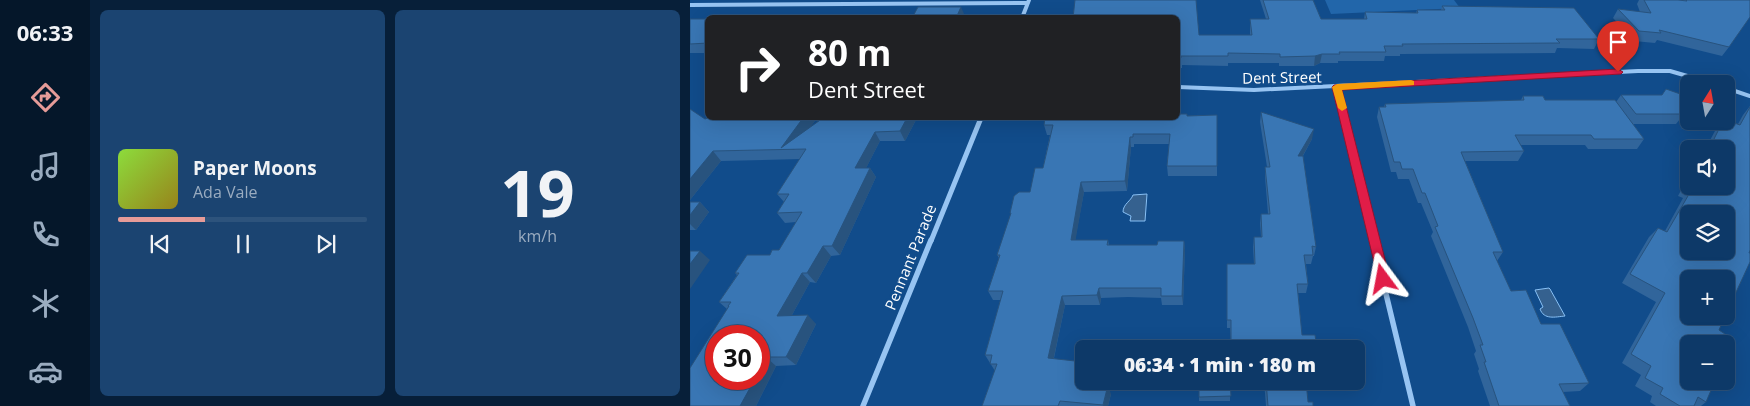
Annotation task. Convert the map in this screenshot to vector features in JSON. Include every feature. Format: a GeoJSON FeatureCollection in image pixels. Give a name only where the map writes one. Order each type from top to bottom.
{"type":"FeatureCollection","features":[{"type":"Feature","properties":{"kind":"street"},"geometry":{"type":"LineString","coordinates":[[690,5],[1028,1],[1023,15]]}},
{"type":"Feature","properties":{"kind":"street","name":"Dent Street"},"geometry":{"type":"LineString","coordinates":[[1180,87],[1254,90],[1638,71],[1670,71],[1684,75]]}},
{"type":"Feature","properties":{"kind":"street"},"geometry":{"type":"LineString","coordinates":[[1337,87],[1413,406]]}},
{"type":"Feature","properties":{"kind":"street"},"geometry":{"type":"LineString","coordinates":[[1735,91],[1750,96]]}},
{"type":"Feature","properties":{"kind":"street","name":"Pennant Parade"},"geometry":{"type":"LineString","coordinates":[[863,406],[980,120]]}},
{"type":"Feature","properties":{"kind":"shaded area"},"geometry":{"type":"Polygon","coordinates":[[[1325,0],[1454,0],[1460,8],[1331,14],[1325,0]]]}},
{"type":"Feature","properties":{"kind":"shaded area"},"geometry":{"type":"Polygon","coordinates":[[[1147,194],[1145,221],[1130,221],[1131,216],[1123,212],[1124,207],[1133,195],[1147,194]]]}},
{"type":"Feature","properties":{"kind":"shaded area"},"geometry":{"type":"Polygon","coordinates":[[[1549,288],[1565,316],[1550,317],[1544,315],[1540,309],[1543,307],[1535,290],[1549,288]]]}},
{"type":"Feature","properties":{"kind":"building"},"geometry":{"type":"Polygon","coordinates":[[[1075,0],[1196,0],[1199,35],[1252,35],[1250,19],[1269,19],[1263,0],[1313,0],[1321,19],[1367,19],[1365,12],[1418,13],[1417,10],[1445,10],[1442,6],[1574,8],[1599,39],[1556,39],[1560,43],[1402,44],[1403,46],[1384,46],[1386,52],[1339,52],[1340,54],[1280,57],[1280,54],[1228,53],[1228,56],[1181,56],[1180,58],[1180,15],[1073,15],[1075,0]]]}},
{"type":"Feature","properties":{"kind":"building"},"geometry":{"type":"Polygon","coordinates":[[[1644,0],[1750,0],[1750,17],[1729,47],[1659,30],[1661,33],[1639,31],[1618,9],[1651,13],[1644,0]]]}},
{"type":"Feature","properties":{"kind":"building"},"geometry":{"type":"Polygon","coordinates":[[[918,7],[961,7],[957,15],[914,15],[918,7]]]}},
{"type":"Feature","properties":{"kind":"building"},"geometry":{"type":"Polygon","coordinates":[[[690,19],[705,19],[705,43],[690,44],[690,19]]]}},
{"type":"Feature","properties":{"kind":"building"},"geometry":{"type":"Polygon","coordinates":[[[1666,89],[1680,94],[1680,114],[1636,114],[1621,95],[1662,95],[1666,89]]]}},
{"type":"Feature","properties":{"kind":"building"},"geometry":{"type":"Polygon","coordinates":[[[1523,96],[1543,96],[1545,100],[1615,100],[1644,139],[1594,139],[1591,135],[1515,135],[1524,151],[1461,152],[1503,252],[1493,252],[1511,291],[1526,290],[1541,324],[1560,324],[1589,383],[1559,384],[1570,406],[1499,406],[1484,362],[1486,362],[1480,345],[1483,345],[1435,227],[1438,226],[1425,193],[1422,193],[1413,169],[1402,169],[1400,162],[1394,162],[1379,107],[1386,107],[1385,104],[1524,100],[1523,96]]]}},
{"type":"Feature","properties":{"kind":"building"},"geometry":{"type":"Polygon","coordinates":[[[1750,107],[1750,262],[1735,294],[1735,270],[1680,270],[1680,325],[1721,325],[1719,330],[1725,334],[1680,335],[1680,390],[1711,390],[1706,402],[1698,397],[1694,406],[1680,406],[1660,394],[1663,388],[1645,378],[1651,366],[1631,354],[1665,293],[1630,274],[1658,228],[1667,232],[1680,210],[1680,260],[1735,260],[1735,205],[1683,205],[1689,195],[1735,195],[1735,140],[1714,140],[1718,130],[1735,130],[1735,123],[1740,125],[1750,107]]]}},
{"type":"Feature","properties":{"kind":"building"},"geometry":{"type":"Polygon","coordinates":[[[690,109],[705,120],[802,120],[781,148],[820,120],[906,120],[900,131],[875,132],[855,168],[870,168],[832,246],[823,246],[807,273],[802,273],[777,316],[808,315],[786,357],[770,357],[770,325],[717,325],[731,302],[719,302],[739,273],[735,273],[747,255],[770,255],[772,250],[779,250],[802,212],[777,213],[789,194],[777,194],[806,149],[713,151],[690,179],[690,109]]]}},
{"type":"Feature","properties":{"kind":"building"},"geometry":{"type":"Polygon","coordinates":[[[1261,112],[1314,129],[1298,156],[1303,156],[1316,247],[1312,246],[1313,255],[1304,255],[1308,284],[1297,284],[1302,335],[1315,335],[1316,340],[1231,340],[1231,320],[1227,320],[1227,264],[1255,264],[1254,237],[1262,237],[1261,214],[1270,214],[1265,167],[1270,167],[1261,112]]]}},
{"type":"Feature","properties":{"kind":"building"},"geometry":{"type":"Polygon","coordinates":[[[1180,114],[1187,114],[1187,116],[1217,115],[1217,166],[1167,166],[1170,134],[1133,134],[1133,137],[1130,137],[1125,181],[1081,182],[1071,240],[1108,240],[1107,245],[1157,245],[1158,241],[1184,241],[1182,296],[1161,296],[1161,288],[1099,288],[1097,295],[1062,296],[1048,358],[1075,361],[1075,390],[1107,390],[1103,405],[1060,401],[1058,406],[982,406],[997,364],[990,364],[992,355],[985,355],[1003,291],[988,291],[1000,255],[997,255],[1011,213],[1014,196],[1019,192],[1030,192],[1035,168],[1043,168],[1053,125],[1044,125],[1045,120],[1180,120],[1180,114]]]}},
{"type":"Feature","properties":{"kind":"building"},"geometry":{"type":"Polygon","coordinates":[[[690,202],[700,202],[690,215],[690,202]]]}},
{"type":"Feature","properties":{"kind":"building"},"geometry":{"type":"Polygon","coordinates":[[[690,251],[700,251],[690,264],[690,251]]]}},
{"type":"Feature","properties":{"kind":"building"},"geometry":{"type":"Polygon","coordinates":[[[705,344],[705,390],[749,390],[740,406],[690,406],[690,368],[705,344]]]}},
{"type":"Feature","properties":{"kind":"building"},"geometry":{"type":"Polygon","coordinates":[[[1199,390],[1231,390],[1231,396],[1199,397],[1199,390]]]}},
{"type":"Feature","properties":{"kind":"building"},"geometry":{"type":"Polygon","coordinates":[[[1267,390],[1307,390],[1308,402],[1313,402],[1313,406],[1268,406],[1267,390]]]}},
{"type":"Feature","properties":{"kind":"slow traffic"},"geometry":{"type":"LineString","coordinates":[[1342,108],[1337,87],[1411,83]]}},
{"type":"Feature","properties":{"kind":"route"},"geometry":{"type":"LineString","coordinates":[[1383,279],[1337,87],[1618,72]]}}]}
